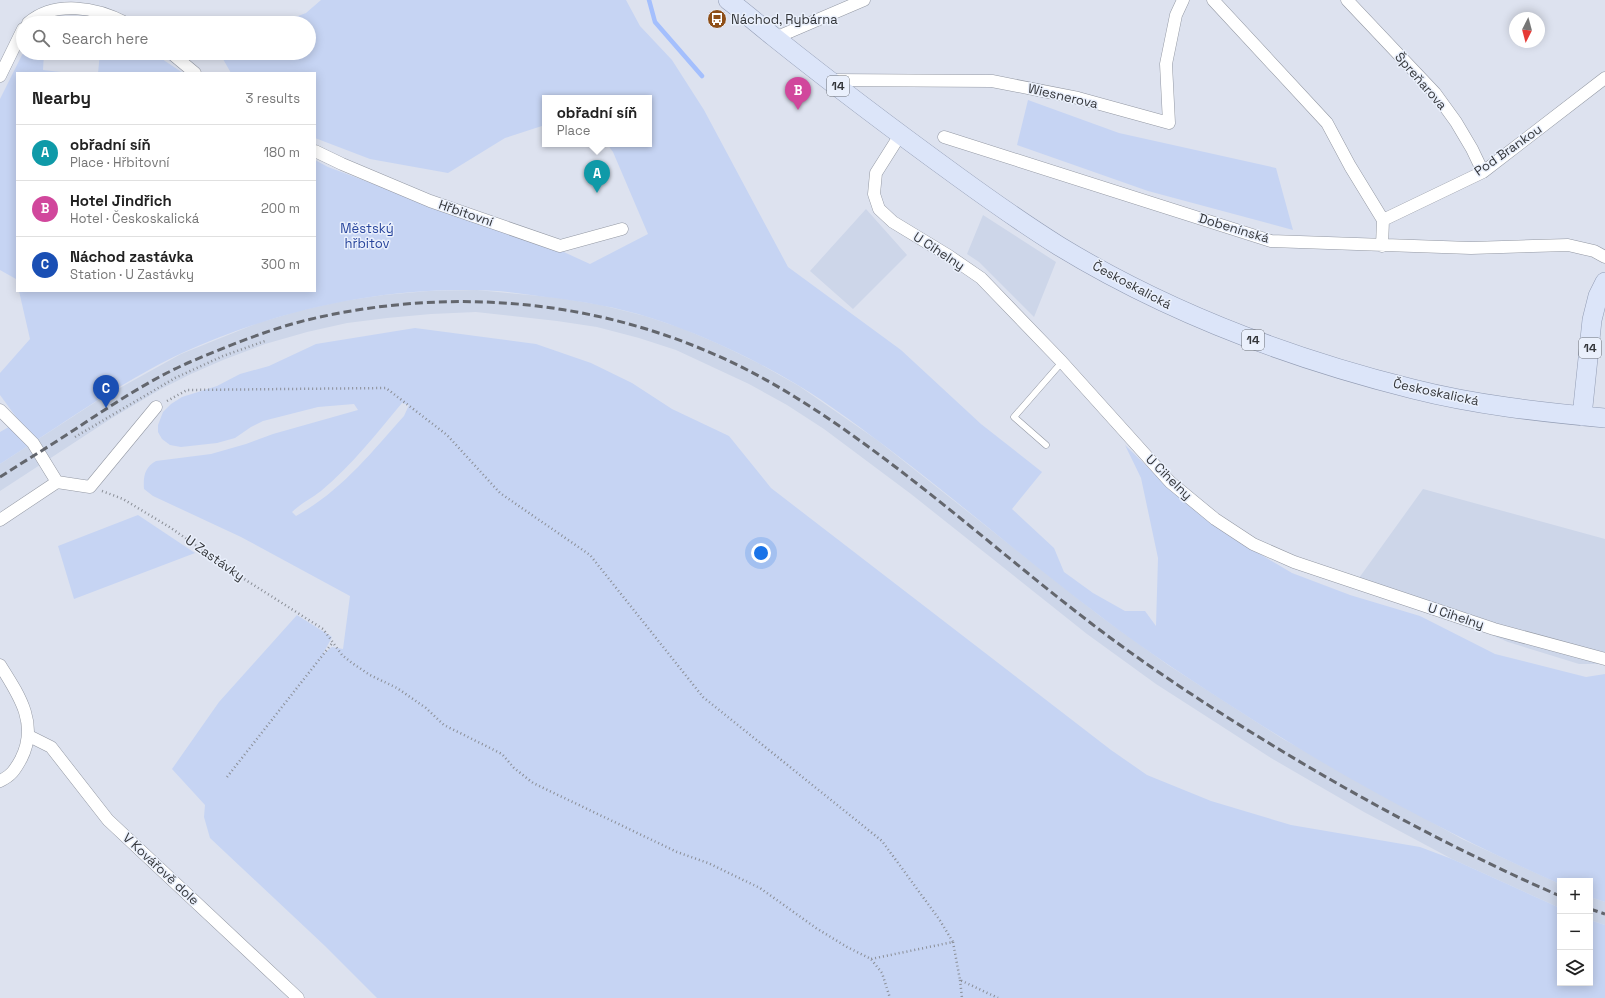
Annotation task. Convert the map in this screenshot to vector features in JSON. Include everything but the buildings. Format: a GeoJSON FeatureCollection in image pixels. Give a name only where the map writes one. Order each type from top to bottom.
{"type":"FeatureCollection","features":[{"type":"Feature","properties":{"kind":"main road","name":"Českoskalická"},"geometry":{"type":"LineString","coordinates":[[728,0],[900,135],[988,198],[1059,246],[1163,303],[1230,332],[1320,362],[1415,390],[1485,403],[1605,418]]}},
{"type":"Feature","properties":{"kind":"main road","name":"14"},"geometry":{"type":"LineString","coordinates":[[1582,416],[1592,320],[1598,296],[1605,282]]}},
{"type":"Feature","properties":{"kind":"street"},"geometry":{"type":"LineString","coordinates":[[775,38],[864,0]]}},
{"type":"Feature","properties":{"kind":"street","name":"Wiesnerova"},"geometry":{"type":"LineString","coordinates":[[830,80],[992,81],[1078,98],[1169,123],[1166,64],[1176,15],[1183,0]]}},
{"type":"Feature","properties":{"kind":"street"},"geometry":{"type":"LineString","coordinates":[[1212,0],[1327,123],[1350,166],[1383,220],[1382,246]]}},
{"type":"Feature","properties":{"kind":"street","name":"Špreňarova"},"geometry":{"type":"LineString","coordinates":[[1347,0],[1435,93],[1456,122],[1472,149],[1483,172]]}},
{"type":"Feature","properties":{"kind":"street"},"geometry":{"type":"LineString","coordinates":[[35,16],[52,8],[86,8],[113,16]]}},
{"type":"Feature","properties":{"kind":"street"},"geometry":{"type":"LineString","coordinates":[[0,76],[16,43]]}},
{"type":"Feature","properties":{"kind":"street"},"geometry":{"type":"LineString","coordinates":[[179,60],[194,72]]}},
{"type":"Feature","properties":{"kind":"street","name":"Pod Brankou"},"geometry":{"type":"LineString","coordinates":[[1383,220],[1483,172],[1605,78]]}},
{"type":"Feature","properties":{"kind":"street","name":"U Cihelny"},"geometry":{"type":"LineString","coordinates":[[900,135],[876,173],[874,194],[879,208],[893,222],[949,256],[980,278],[1062,362],[1170,482],[1215,519],[1253,544],[1294,562],[1494,629],[1605,659]]}},
{"type":"Feature","properties":{"kind":"street","name":"Dobenínská"},"geometry":{"type":"LineString","coordinates":[[944,137],[1271,241],[1471,248],[1568,245],[1594,251],[1605,257]]}},
{"type":"Feature","properties":{"kind":"street","name":"Hřbitovní"},"geometry":{"type":"LineString","coordinates":[[316,151],[430,201],[560,246],[622,229]]}},
{"type":"Feature","properties":{"kind":"street"},"geometry":{"type":"LineString","coordinates":[[0,520],[57,482],[90,487],[156,407]]}},
{"type":"Feature","properties":{"kind":"street"},"geometry":{"type":"LineString","coordinates":[[1,413],[33,443],[57,482]]}},
{"type":"Feature","properties":{"kind":"street"},"geometry":{"type":"LineString","coordinates":[[0,665],[22,705],[27,718],[28,736],[24,754],[17,767],[12,773],[0,781]]}},
{"type":"Feature","properties":{"kind":"street","name":"V Kovářově dole"},"geometry":{"type":"LineString","coordinates":[[28,736],[51,747],[108,820],[298,998]]}},
{"type":"Feature","properties":{"kind":"lane"},"geometry":{"type":"LineString","coordinates":[[1046,445],[1014,417],[1062,362]]}},
{"type":"Feature","properties":{"kind":"path"},"geometry":{"type":"LineString","coordinates":[[75,437],[175,378],[223,356],[265,341]]}},
{"type":"Feature","properties":{"kind":"path"},"geometry":{"type":"LineString","coordinates":[[156,407],[187,390],[386,388],[448,436],[500,493],[590,555],[703,697],[882,841],[939,919],[953,942],[962,998]]}},
{"type":"Feature","properties":{"kind":"path","name":"U Zastávky"},"geometry":{"type":"LineString","coordinates":[[90,487],[123,499],[172,528],[241,577],[323,628],[342,655],[352,663],[370,675],[397,688],[426,708],[444,725],[462,736],[502,754],[514,768],[533,783],[670,848],[708,863],[760,888],[847,948],[871,959]]}},
{"type":"Feature","properties":{"kind":"path"},"geometry":{"type":"LineString","coordinates":[[227,777],[333,642]]}},
{"type":"Feature","properties":{"kind":"path"},"geometry":{"type":"LineString","coordinates":[[890,998],[882,973],[871,959],[953,942]]}},
{"type":"Feature","properties":{"kind":"path"},"geometry":{"type":"LineString","coordinates":[[960,980],[998,998]]}},
{"type":"Feature","properties":{"kind":"shaded area"},"geometry":{"type":"Polygon","coordinates":[[[866,209],[907,255],[853,309],[810,271],[866,209]]]}},
{"type":"Feature","properties":{"kind":"shaded area"},"geometry":{"type":"Polygon","coordinates":[[[983,215],[1056,262],[1034,317],[979,262],[967,254],[983,215]]]}},
{"type":"Feature","properties":{"kind":"shaded area"},"geometry":{"type":"Polygon","coordinates":[[[477,290],[560,298],[601,305],[645,316],[684,329],[760,364],[799,386],[877,440],[1100,616],[1168,665],[1283,739],[1462,839],[1557,883],[1557,907],[1452,859],[1364,812],[1271,758],[1156,684],[1087,634],[911,494],[824,429],[787,405],[749,384],[676,350],[639,338],[597,327],[476,312],[387,318],[347,323],[307,332],[265,344],[223,360],[161,389],[112,418],[0,491],[0,464],[100,399],[181,354],[258,323],[302,310],[343,301],[384,295],[429,291],[477,290]]]}},
{"type":"Feature","properties":{"kind":"shaded area"},"geometry":{"type":"Polygon","coordinates":[[[1423,489],[1605,539],[1605,664],[1579,664],[1508,642],[1359,578],[1423,489]]]}},
{"type":"Feature","properties":{"kind":"shaded area"},"geometry":{"type":"Polygon","coordinates":[[[1593,898],[1605,902],[1605,925],[1593,921],[1593,898]]]}},
{"type":"Feature","properties":{"kind":"green space","name":"Městský hřbitov"},"geometry":{"type":"Polygon","coordinates":[[[321,0],[626,0],[640,26],[672,60],[704,110],[788,267],[901,350],[981,424],[1042,472],[1012,509],[1054,548],[1064,572],[1093,593],[1125,611],[1145,611],[1156,626],[1158,558],[1141,478],[1125,445],[1167,486],[1229,536],[1292,573],[1350,595],[1420,616],[1495,654],[1586,677],[1605,674],[1605,902],[1593,898],[1593,878],[1557,878],[1557,883],[1519,866],[1439,827],[1361,785],[1285,740],[1191,680],[1118,629],[848,418],[796,384],[743,355],[688,331],[638,314],[572,300],[484,290],[437,290],[400,293],[326,305],[253,325],[182,353],[112,391],[0,464],[0,432],[19,421],[0,395],[0,373],[30,339],[19,292],[316,292],[316,161],[328,167],[462,217],[531,237],[590,264],[648,234],[613,152],[609,147],[652,147],[652,95],[542,95],[542,126],[505,138],[448,173],[370,159],[316,138],[316,72],[230,72],[224,60],[316,60],[316,16],[298,16],[306,13],[321,0]]]}},
{"type":"Feature","properties":{"kind":"green space"},"geometry":{"type":"Polygon","coordinates":[[[20,60],[44,60],[43,70],[61,72],[16,72],[16,279],[0,270],[0,99],[20,60]]]}},
{"type":"Feature","properties":{"kind":"green space"},"geometry":{"type":"Polygon","coordinates":[[[99,60],[164,60],[182,72],[98,72],[99,60]]]}},
{"type":"Feature","properties":{"kind":"green space"},"geometry":{"type":"Polygon","coordinates":[[[1028,100],[1119,133],[1276,168],[1293,230],[1148,191],[1017,145],[1028,100]]]}},
{"type":"Feature","properties":{"kind":"green space"},"geometry":{"type":"Polygon","coordinates":[[[415,328],[536,344],[591,363],[632,383],[672,409],[729,436],[771,488],[1111,750],[1147,775],[1211,801],[1291,825],[1420,847],[1452,859],[1557,907],[1557,986],[1593,986],[1593,921],[1605,925],[1605,998],[377,998],[325,946],[210,838],[204,817],[205,805],[172,769],[219,702],[297,615],[332,637],[323,654],[332,647],[343,649],[350,596],[241,537],[153,496],[144,489],[144,480],[147,469],[156,461],[211,454],[246,444],[273,434],[358,410],[354,404],[318,407],[263,421],[235,438],[217,443],[181,447],[170,445],[162,439],[158,432],[158,425],[163,412],[171,404],[182,397],[217,386],[240,374],[269,366],[316,344],[415,328]],[[402,403],[364,448],[332,481],[292,512],[296,516],[327,495],[341,483],[367,458],[404,416],[409,405],[402,403]]]}},
{"type":"Feature","properties":{"kind":"green space"},"geometry":{"type":"Polygon","coordinates":[[[138,515],[195,553],[74,599],[58,546],[138,515]]]}},
{"type":"Feature","properties":{"kind":"waterway"},"geometry":{"type":"LineString","coordinates":[[649,0],[655,22],[702,76]]}},
{"type":"Feature","properties":{"kind":"railway"},"geometry":{"type":"LineString","coordinates":[[0,477],[124,398],[173,370],[248,339],[307,320],[370,308],[433,302],[496,303],[559,309],[620,322],[680,341],[739,366],[795,397],[872,449],[1092,624],[1197,698],[1307,766],[1369,801],[1463,851],[1557,895]]}},
{"type":"Feature","properties":{"kind":"railway"},"geometry":{"type":"LineString","coordinates":[[1593,910],[1605,914]]}},
{"type":"Feature","properties":{"kind":"place","name":"Náchod, Rybárna"},"geometry":{"type":"Point","coordinates":[717,19]}},
{"type":"Feature","properties":{"kind":"place","name":"Hotel Jindřich"},"geometry":{"type":"Point","coordinates":[798,110]}},
{"type":"Feature","properties":{"kind":"place","name":"obřadní síň"},"geometry":{"type":"Point","coordinates":[597,193]}},
{"type":"Feature","properties":{"kind":"place","name":"Náchod zastávka"},"geometry":{"type":"Point","coordinates":[106,408]}}]}
